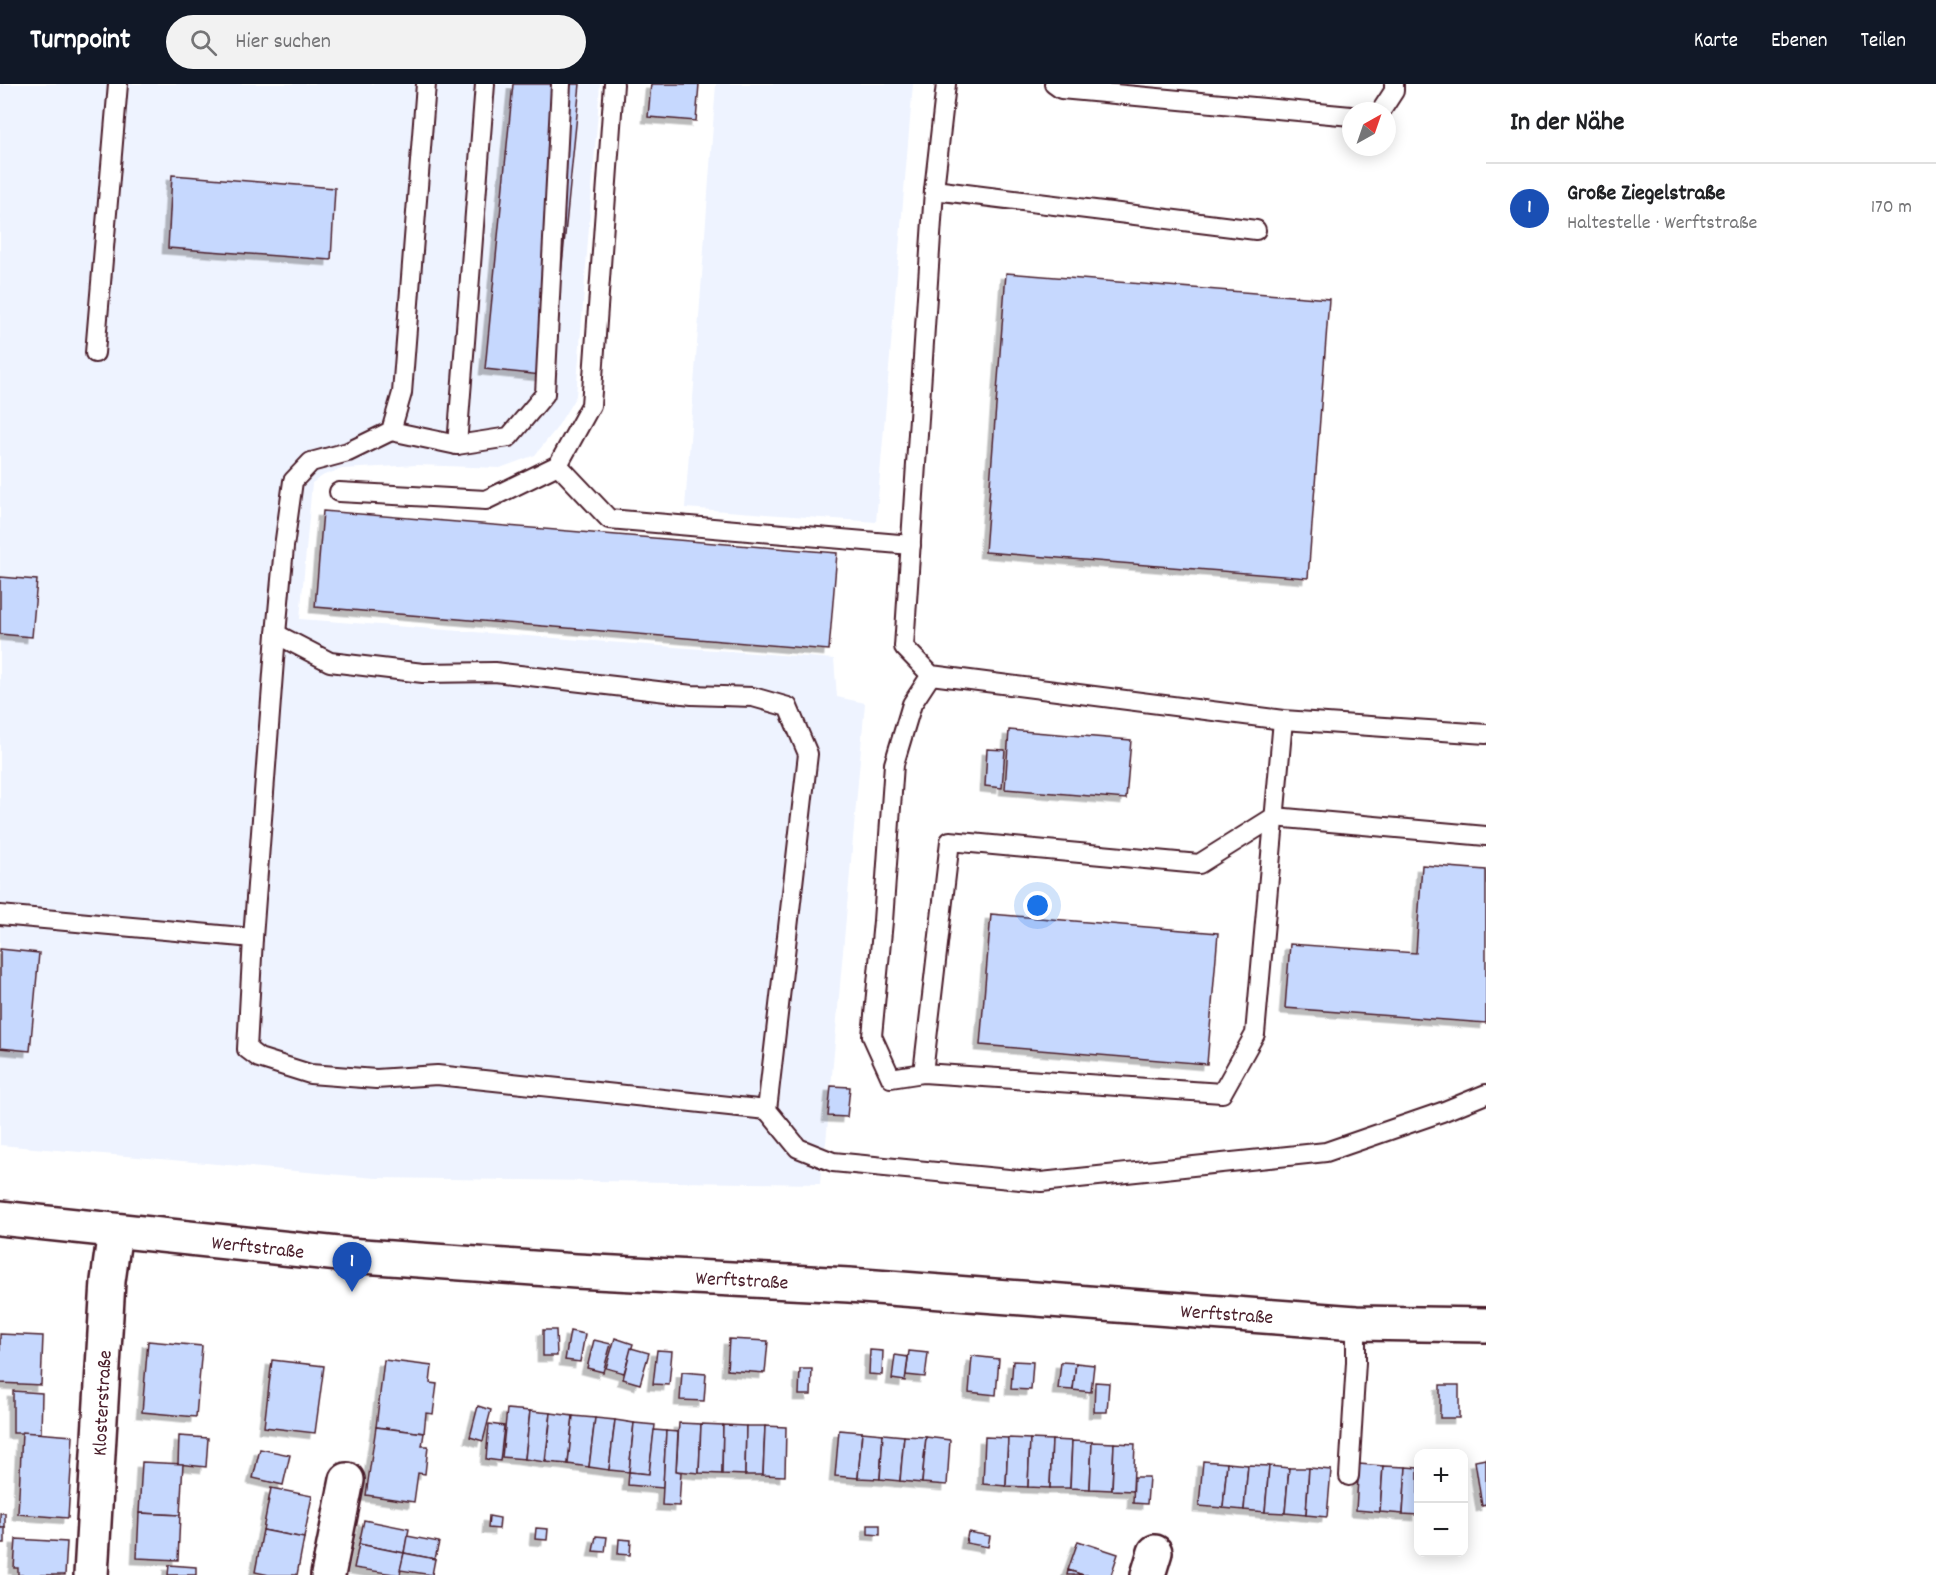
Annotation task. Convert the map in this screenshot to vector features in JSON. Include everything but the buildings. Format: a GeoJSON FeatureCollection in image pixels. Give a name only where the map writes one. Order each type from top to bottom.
{"type":"FeatureCollection","features":[{"type":"Feature","properties":{"kind":"main road","name":"Werftstraße"},"geometry":{"type":"LineString","coordinates":[[0,1218],[348,1255],[576,1271],[861,1286],[1356,1323],[1486,1325]]}},
{"type":"Feature","properties":{"kind":"main road","name":"Klosterstraße"},"geometry":{"type":"LineString","coordinates":[[91,1575],[108,1281],[116,1231]]}},
{"type":"Feature","properties":{"kind":"main road"},"geometry":{"type":"LineString","coordinates":[[328,1575],[347,1480]]}},
{"type":"Feature","properties":{"kind":"lane"},"geometry":{"type":"LineString","coordinates":[[95,352],[118,84]]}},
{"type":"Feature","properties":{"kind":"lane"},"geometry":{"type":"LineString","coordinates":[[391,431],[402,393],[426,84]]}},
{"type":"Feature","properties":{"kind":"lane"},"geometry":{"type":"LineString","coordinates":[[458,445],[485,84]]}},
{"type":"Feature","properties":{"kind":"lane"},"geometry":{"type":"LineString","coordinates":[[561,84],[545,394],[509,437],[458,445],[391,431],[348,452],[311,462],[293,481],[276,634],[247,1049],[259,1058],[310,1074],[376,1079],[437,1075],[766,1110],[798,1148],[833,1162],[1041,1182],[1326,1152],[1442,1112],[1486,1094]]}},
{"type":"Feature","properties":{"kind":"lane"},"geometry":{"type":"LineString","coordinates":[[339,492],[486,500],[558,465],[591,405],[614,84]]}},
{"type":"Feature","properties":{"kind":"lane"},"geometry":{"type":"LineString","coordinates":[[946,84],[934,190],[904,647],[931,675],[1283,720],[1486,734]]}},
{"type":"Feature","properties":{"kind":"lane"},"geometry":{"type":"LineString","coordinates":[[1054,84],[1060,88],[1342,115]]}},
{"type":"Feature","properties":{"kind":"lane"},"geometry":{"type":"LineString","coordinates":[[1387,102],[1394,91],[1394,84]]}},
{"type":"Feature","properties":{"kind":"lane"},"geometry":{"type":"LineString","coordinates":[[934,190],[1256,230]]}},
{"type":"Feature","properties":{"kind":"lane"},"geometry":{"type":"LineString","coordinates":[[558,465],[609,519],[911,545]]}},
{"type":"Feature","properties":{"kind":"lane"},"geometry":{"type":"LineString","coordinates":[[276,634],[330,662],[423,673],[495,672],[692,695],[753,697],[788,707],[808,754],[766,1110]]}},
{"type":"Feature","properties":{"kind":"lane"},"geometry":{"type":"LineString","coordinates":[[931,675],[912,704],[894,764],[872,1036],[891,1078],[923,1073],[1222,1093],[1255,1034],[1283,720]]}},
{"type":"Feature","properties":{"kind":"lane"},"geometry":{"type":"LineString","coordinates":[[923,1073],[950,841],[1199,864],[1274,817],[1486,836]]}},
{"type":"Feature","properties":{"kind":"lane"},"geometry":{"type":"LineString","coordinates":[[0,915],[253,938]]}},
{"type":"Feature","properties":{"kind":"lane"},"geometry":{"type":"LineString","coordinates":[[1349,1476],[1356,1323]]}},
{"type":"Feature","properties":{"kind":"shaded area"},"geometry":{"type":"Polygon","coordinates":[[[0,84],[600,84],[576,396],[556,429],[535,455],[500,468],[417,465],[342,469],[324,475],[312,483],[300,619],[834,659],[837,697],[865,703],[826,1143],[822,1157],[820,1184],[376,1178],[0,1145],[0,84]]]}},
{"type":"Feature","properties":{"kind":"shaded area"},"geometry":{"type":"Polygon","coordinates":[[[716,84],[913,84],[876,522],[685,508],[716,84]]]}},
{"type":"Feature","properties":{"kind":"place","name":"Große Ziegelstraße"},"geometry":{"type":"Point","coordinates":[352,1292]}}]}
